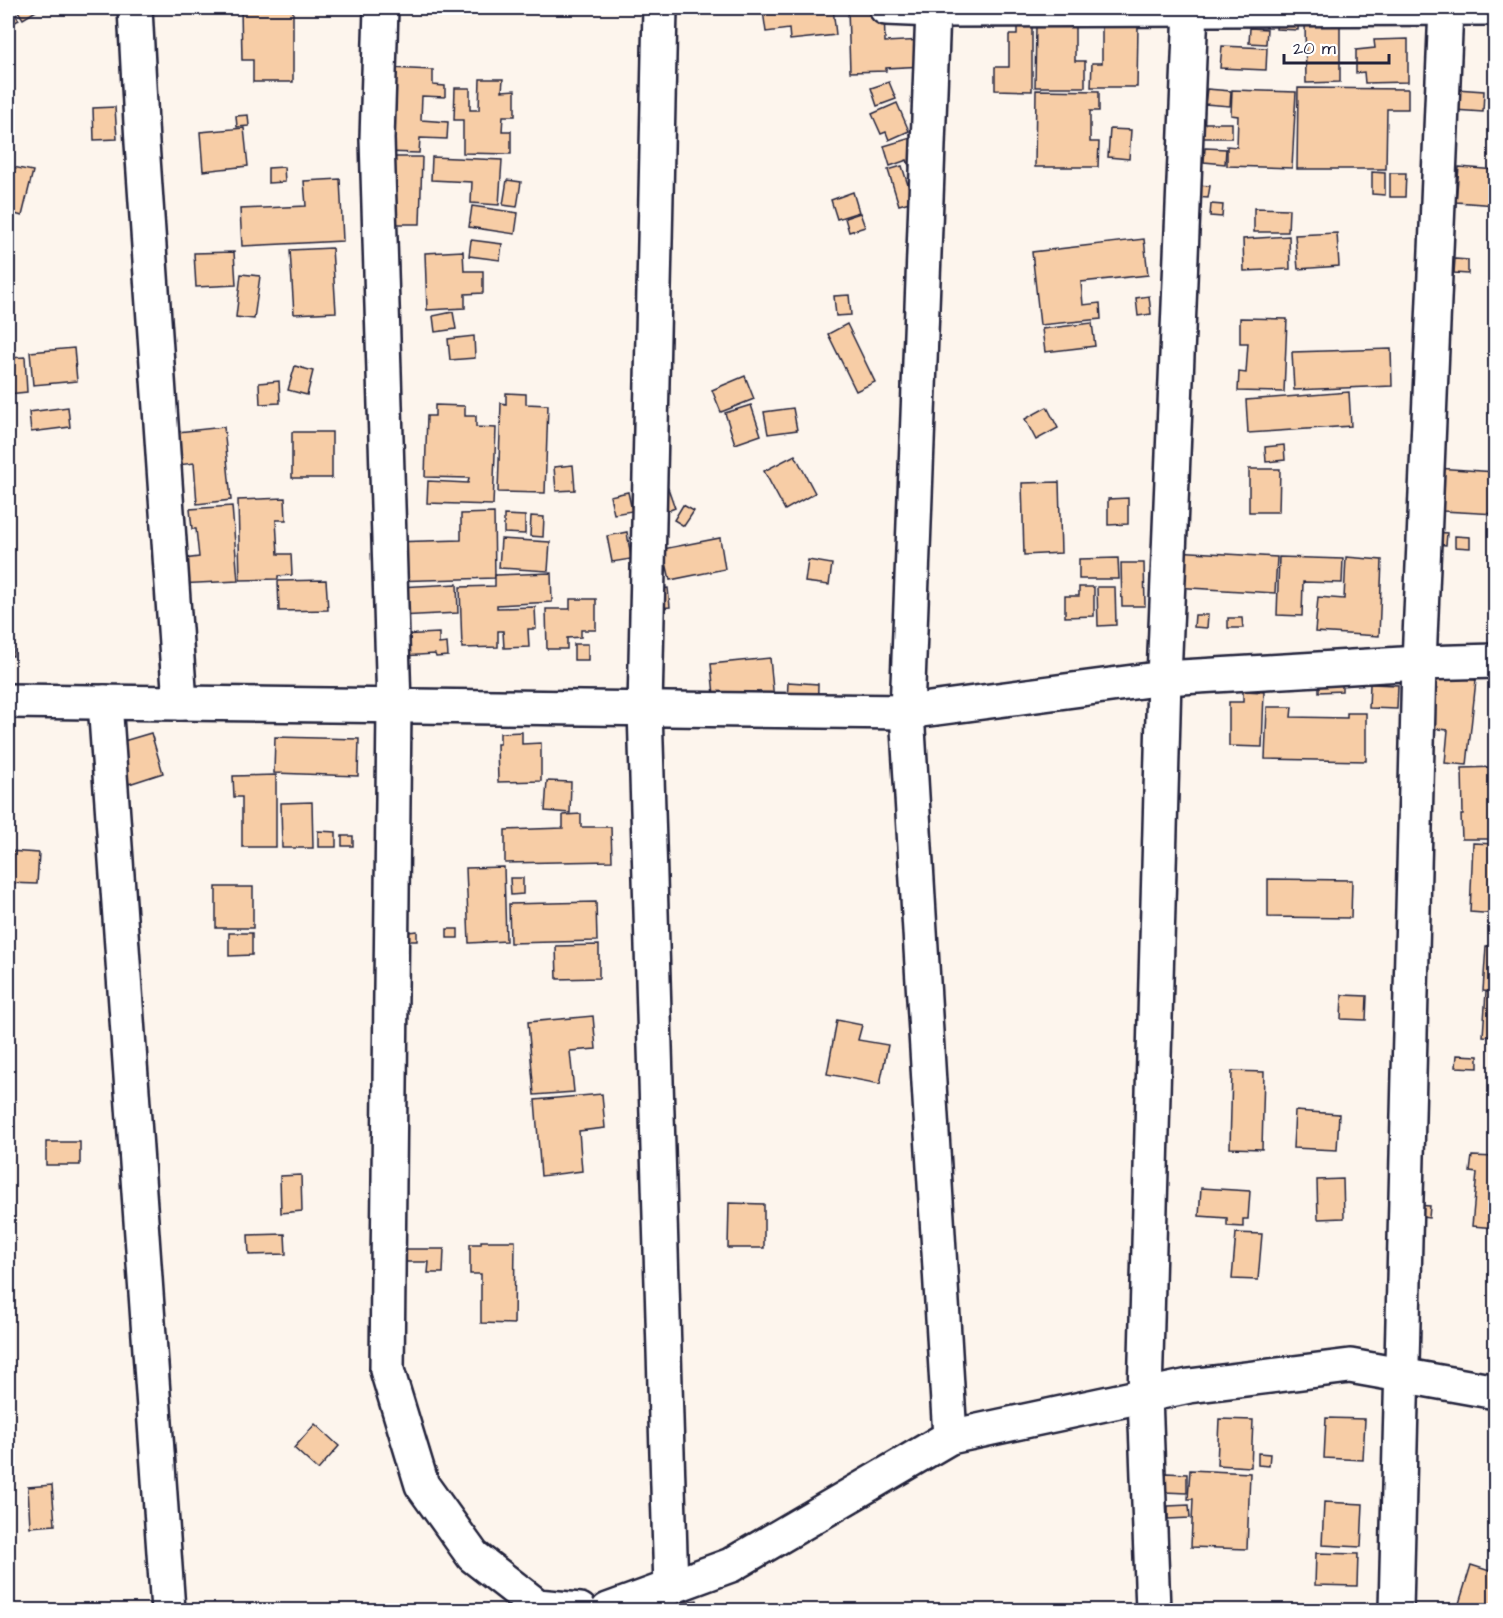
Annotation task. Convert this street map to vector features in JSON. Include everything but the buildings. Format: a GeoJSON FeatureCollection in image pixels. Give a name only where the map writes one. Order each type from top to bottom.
{"type":"FeatureCollection","features":[{"type":"Feature","properties":{"kind":"street"},"geometry":{"type":"LineString","coordinates":[[135,8],[142,155],[180,703]]}},
{"type":"Feature","properties":{"kind":"street"},"geometry":{"type":"LineString","coordinates":[[381,8],[378,139],[394,706],[387,1370],[422,1485],[473,1556],[537,1606],[580,1611]]}},
{"type":"Feature","properties":{"kind":"street"},"geometry":{"type":"LineString","coordinates":[[660,8],[645,709],[671,1588]]}},
{"type":"Feature","properties":{"kind":"street"},"geometry":{"type":"LineString","coordinates":[[886,8],[1496,8]]}},
{"type":"Feature","properties":{"kind":"street"},"geometry":{"type":"LineString","coordinates":[[1396,1611],[1419,663],[1446,8]]}},
{"type":"Feature","properties":{"kind":"street"},"geometry":{"type":"LineString","coordinates":[[933,9],[907,712],[950,1437]]}},
{"type":"Feature","properties":{"kind":"street"},"geometry":{"type":"LineString","coordinates":[[1153,1611],[1145,1396],[1164,678],[1191,9]]}},
{"type":"Feature","properties":{"kind":"street"},"geometry":{"type":"LineString","coordinates":[[8,700],[907,712],[1164,678],[1419,663],[1496,661]]}},
{"type":"Feature","properties":{"kind":"street"},"geometry":{"type":"LineString","coordinates":[[105,702],[168,1611]]}},
{"type":"Feature","properties":{"kind":"street"},"geometry":{"type":"LineString","coordinates":[[608,1611],[731,1565],[950,1437],[1189,1386],[1350,1366],[1496,1392]]}}]}
